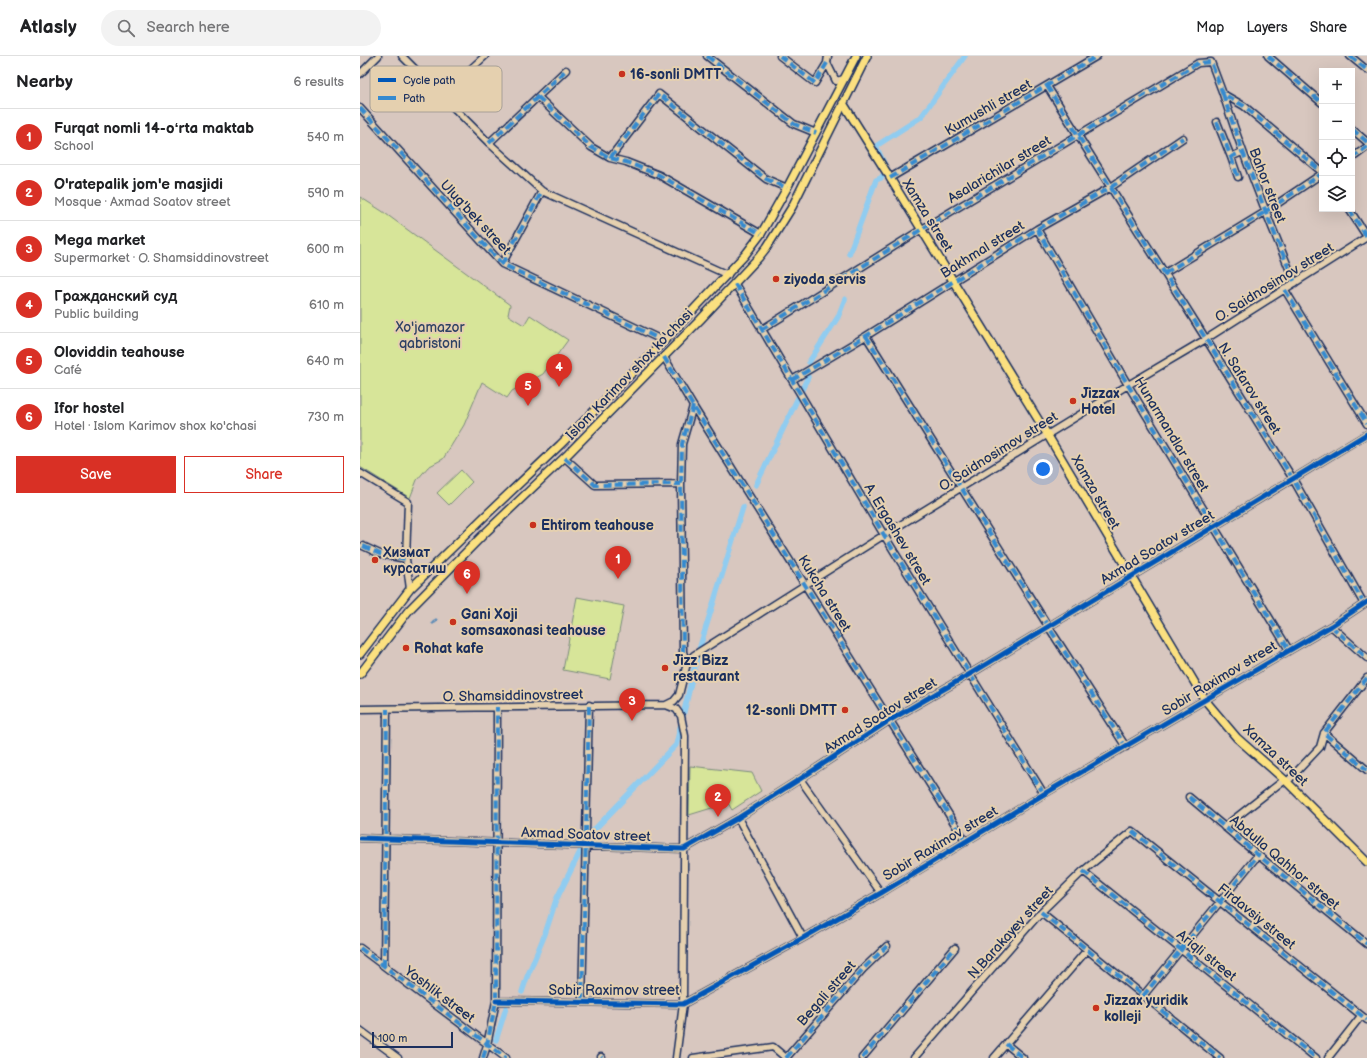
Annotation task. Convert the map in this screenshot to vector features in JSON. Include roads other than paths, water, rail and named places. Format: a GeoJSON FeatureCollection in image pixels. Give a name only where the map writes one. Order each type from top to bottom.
{"type":"FeatureCollection","features":[{"type":"Feature","properties":{"kind":"main road","name":"Islom Karimov shox ko'chasi"},"geometry":{"type":"LineString","coordinates":[[360,654],[410,589],[560,445],[664,341],[728,275],[754,244],[787,188],[856,56]]}},
{"type":"Feature","properties":{"kind":"main road","name":"Islom Karimov shox ko'chasi"},"geometry":{"type":"LineString","coordinates":[[360,674],[409,610],[530,490],[567,456],[735,284],[767,247],[792,207],[867,56]]}},
{"type":"Feature","properties":{"kind":"main road","name":"Xamza street"},"geometry":{"type":"LineString","coordinates":[[843,103],[1047,434],[1204,700],[1237,738],[1285,781],[1367,862]]}},
{"type":"Feature","properties":{"kind":"main road"},"geometry":{"type":"LineString","coordinates":[[560,445],[559,449],[561,454],[567,456]]}},
{"type":"Feature","properties":{"kind":"main road"},"geometry":{"type":"LineString","coordinates":[[522,480],[526,479],[530,481],[532,486],[530,490]]}},
{"type":"Feature","properties":{"kind":"street"},"geometry":{"type":"LineString","coordinates":[[360,74],[378,56]]}},
{"type":"Feature","properties":{"kind":"street"},"geometry":{"type":"LineString","coordinates":[[402,56],[412,66]]}},
{"type":"Feature","properties":{"kind":"street"},"geometry":{"type":"LineString","coordinates":[[474,66],[485,56]]}},
{"type":"Feature","properties":{"kind":"street"},"geometry":{"type":"LineString","coordinates":[[707,56],[794,124],[816,133]]}},
{"type":"Feature","properties":{"kind":"street"},"geometry":{"type":"LineString","coordinates":[[780,56],[815,83],[828,59]]}},
{"type":"Feature","properties":{"kind":"street","name":"Kumushli street"},"geometry":{"type":"LineString","coordinates":[[887,173],[1047,86],[1098,56]]}},
{"type":"Feature","properties":{"kind":"street"},"geometry":{"type":"LineString","coordinates":[[1195,56],[1198,63]]}},
{"type":"Feature","properties":{"kind":"street"},"geometry":{"type":"LineString","coordinates":[[1268,56],[1319,100]]}},
{"type":"Feature","properties":{"kind":"street"},"geometry":{"type":"LineString","coordinates":[[1350,56],[1367,70]]}},
{"type":"Feature","properties":{"kind":"street"},"geometry":{"type":"LineString","coordinates":[[828,59],[836,81],[844,79]]}},
{"type":"Feature","properties":{"kind":"street","name":"Asalarichilar street"},"geometry":{"type":"LineString","coordinates":[[761,330],[922,229],[1198,63],[1211,62]]}},
{"type":"Feature","properties":{"kind":"street","name":"Bahor street"},"geometry":{"type":"LineString","coordinates":[[1211,62],[1242,152],[1295,283]]}},
{"type":"Feature","properties":{"kind":"street"},"geometry":{"type":"LineString","coordinates":[[489,143],[566,70]]}},
{"type":"Feature","properties":{"kind":"street","name":"N. Safarov street"},"geometry":{"type":"LineString","coordinates":[[1047,86],[1293,479],[1365,603]]}},
{"type":"Feature","properties":{"kind":"street"},"geometry":{"type":"LineString","coordinates":[[610,158],[659,94],[766,179],[787,188]]}},
{"type":"Feature","properties":{"kind":"street"},"geometry":{"type":"LineString","coordinates":[[1223,94],[1244,106],[1319,169]]}},
{"type":"Feature","properties":{"kind":"street"},"geometry":{"type":"LineString","coordinates":[[538,97],[591,147],[610,158],[626,162],[659,175],[761,234]]}},
{"type":"Feature","properties":{"kind":"street","name":"Ulug'bek street"},"geometry":{"type":"LineString","coordinates":[[360,108],[502,264],[664,341]]}},
{"type":"Feature","properties":{"kind":"street"},"geometry":{"type":"LineString","coordinates":[[457,112],[542,191],[728,275]]}},
{"type":"Feature","properties":{"kind":"street"},"geometry":{"type":"LineString","coordinates":[[1217,122],[1238,177]]}},
{"type":"Feature","properties":{"kind":"street"},"geometry":{"type":"LineString","coordinates":[[1355,132],[1367,142]]}},
{"type":"Feature","properties":{"kind":"street","name":"Bakhmal street"},"geometry":{"type":"LineString","coordinates":[[792,380],[866,336],[1036,229],[1111,187],[1183,138]]}},
{"type":"Feature","properties":{"kind":"street"},"geometry":{"type":"LineString","coordinates":[[1355,156],[1367,147]]}},
{"type":"Feature","properties":{"kind":"street"},"geometry":{"type":"LineString","coordinates":[[1231,158],[1242,152]]}},
{"type":"Feature","properties":{"kind":"street"},"geometry":{"type":"LineString","coordinates":[[1165,273],[1265,212],[1319,176]]}},
{"type":"Feature","properties":{"kind":"street"},"geometry":{"type":"LineString","coordinates":[[502,264],[542,191]]}},
{"type":"Feature","properties":{"kind":"street"},"geometry":{"type":"LineString","coordinates":[[1351,212],[1367,237]]}},
{"type":"Feature","properties":{"kind":"street","name":"Hunarmandlar street"},"geometry":{"type":"LineString","coordinates":[[1036,229],[1128,385],[1289,650]]}},
{"type":"Feature","properties":{"kind":"street","name":"O. Saidnosimov street"},"geometry":{"type":"LineString","coordinates":[[687,663],[694,655],[884,535],[1047,434],[1206,339],[1367,237]]}},
{"type":"Feature","properties":{"kind":"street","name":"A. Ergashev street"},"geometry":{"type":"LineString","coordinates":[[735,284],[884,535],[1044,794]]}},
{"type":"Feature","properties":{"kind":"street"},"geometry":{"type":"LineString","coordinates":[[1285,290],[1367,424]]}},
{"type":"Feature","properties":{"kind":"street"},"geometry":{"type":"LineString","coordinates":[[866,336],[1048,626],[1126,747]]}},
{"type":"Feature","properties":{"kind":"street","name":"Kukcha street"},"geometry":{"type":"LineString","coordinates":[[664,356],[693,406],[966,842]]}},
{"type":"Feature","properties":{"kind":"street"},"geometry":{"type":"LineString","coordinates":[[666,705],[674,701],[679,695],[687,663],[683,652],[681,484],[682,444],[693,406]]}},
{"type":"Feature","properties":{"kind":"street","name":"Axmad Soatov street"},"geometry":{"type":"LineString","coordinates":[[360,838],[684,849],[738,818],[890,720],[970,674],[1367,434]]}},
{"type":"Feature","properties":{"kind":"street"},"geometry":{"type":"LineString","coordinates":[[567,456],[595,485],[681,484]]}},
{"type":"Feature","properties":{"kind":"street"},"geometry":{"type":"LineString","coordinates":[[360,473],[408,502],[406,559],[410,589]]}},
{"type":"Feature","properties":{"kind":"street"},"geometry":{"type":"LineString","coordinates":[[363,546],[380,554],[406,559]]}},
{"type":"Feature","properties":{"kind":"street","name":"Sobir Raximov street"},"geometry":{"type":"LineString","coordinates":[[496,1001],[683,1004],[881,893],[1044,794],[1331,626],[1365,603]]}},
{"type":"Feature","properties":{"kind":"street"},"geometry":{"type":"LineString","coordinates":[[1331,626],[1367,658]]}},
{"type":"Feature","properties":{"kind":"street"},"geometry":{"type":"LineString","coordinates":[[1224,827],[1285,781],[1320,747],[1324,732],[1367,678]]}},
{"type":"Feature","properties":{"kind":"street"},"geometry":{"type":"LineString","coordinates":[[587,846],[589,705]]}},
{"type":"Feature","properties":{"kind":"street"},"geometry":{"type":"LineString","coordinates":[[666,705],[676,709],[682,719],[685,736],[683,1004],[676,1058]]}},
{"type":"Feature","properties":{"kind":"street","name":"O. Shamsiddinovstreet"},"geometry":{"type":"LineString","coordinates":[[360,709],[666,705]]}},
{"type":"Feature","properties":{"kind":"street"},"geometry":{"type":"LineString","coordinates":[[483,1058],[496,1001],[498,843],[497,707]]}},
{"type":"Feature","properties":{"kind":"street"},"geometry":{"type":"LineString","coordinates":[[384,966],[387,709]]}},
{"type":"Feature","properties":{"kind":"street"},"geometry":{"type":"LineString","coordinates":[[1324,732],[1367,770]]}},
{"type":"Feature","properties":{"kind":"street"},"geometry":{"type":"LineString","coordinates":[[800,779],[881,893]]}},
{"type":"Feature","properties":{"kind":"street","name":"Abdulla Qahhor street"},"geometry":{"type":"LineString","coordinates":[[1189,797],[1367,944]]}},
{"type":"Feature","properties":{"kind":"street"},"geometry":{"type":"LineString","coordinates":[[738,818],[803,938]]}},
{"type":"Feature","properties":{"kind":"street","name":"N.Barakayev street"},"geometry":{"type":"LineString","coordinates":[[914,1058],[1041,912],[1084,871],[1132,831]]}},
{"type":"Feature","properties":{"kind":"street","name":"Firdavsiy street"},"geometry":{"type":"LineString","coordinates":[[1132,831],[1367,1020]]}},
{"type":"Feature","properties":{"kind":"street","name":"Axmad Soatov street"},"geometry":{"type":"LineString","coordinates":[[582,1002],[587,846]]}},
{"type":"Feature","properties":{"kind":"street"},"geometry":{"type":"LineString","coordinates":[[1143,996],[1258,855]]}},
{"type":"Feature","properties":{"kind":"street","name":"Ariqli street"},"geometry":{"type":"LineString","coordinates":[[1084,871],[1316,1058]]}},
{"type":"Feature","properties":{"kind":"street"},"geometry":{"type":"LineString","coordinates":[[1041,912],[1220,1058]]}},
{"type":"Feature","properties":{"kind":"street","name":"Begali street"},"geometry":{"type":"LineString","coordinates":[[786,1058],[863,969],[887,946]]}},
{"type":"Feature","properties":{"kind":"street","name":"Yoshlik street"},"geometry":{"type":"LineString","coordinates":[[360,948],[506,1058]]}},
{"type":"Feature","properties":{"kind":"street"},"geometry":{"type":"LineString","coordinates":[[862,1058],[955,948]]}},
{"type":"Feature","properties":{"kind":"street"},"geometry":{"type":"LineString","coordinates":[[994,1058],[1087,950]]}},
{"type":"Feature","properties":{"kind":"street"},"geometry":{"type":"LineString","coordinates":[[1328,1058],[1361,1016]]}},
{"type":"Feature","properties":{"kind":"street"},"geometry":{"type":"LineString","coordinates":[[360,1030],[398,1058]]}},
{"type":"Feature","properties":{"kind":"street"},"geometry":{"type":"LineString","coordinates":[[1006,1044],[1023,1058]]}},
{"type":"Feature","properties":{"kind":"street"},"geometry":{"type":"LineString","coordinates":[[693,1058],[773,1047],[786,1058]]}},
{"type":"Feature","properties":{"kind":"waterway"},"geometry":{"type":"LineString","coordinates":[[849,254],[876,180],[881,178],[887,170],[876,146],[921,117],[965,56]]}},
{"type":"Feature","properties":{"kind":"waterway"},"geometry":{"type":"LineString","coordinates":[[809,362],[838,317],[845,299]]}},
{"type":"Feature","properties":{"kind":"waterway"},"geometry":{"type":"LineString","coordinates":[[756,485],[808,377]]}},
{"type":"Feature","properties":{"kind":"waterway"},"geometry":{"type":"LineString","coordinates":[[593,831],[676,745],[698,653],[743,507]]}},
{"type":"Feature","properties":{"kind":"waterway"},"geometry":{"type":"LineString","coordinates":[[436,619],[437,620],[436,621],[435,620],[436,619]]}},
{"type":"Feature","properties":{"kind":"waterway"},"geometry":{"type":"LineString","coordinates":[[434,620],[436,621],[435,623],[433,622],[434,620]]}},
{"type":"Feature","properties":{"kind":"waterway"},"geometry":{"type":"LineString","coordinates":[[433,622],[434,623],[433,624],[432,623],[433,622]]}},
{"type":"Feature","properties":{"kind":"waterway"},"geometry":{"type":"LineString","coordinates":[[522,992],[545,934],[556,900],[580,852]]}},
{"type":"Feature","properties":{"kind":"waterway"},"geometry":{"type":"LineString","coordinates":[[496,1040],[506,1008]]}},
{"type":"Feature","properties":{"kind":"place","name":"16-sonli DMTT"},"geometry":{"type":"Point","coordinates":[622,74]}},
{"type":"Feature","properties":{"kind":"place","name":"ziyoda servis"},"geometry":{"type":"Point","coordinates":[776,279]}},
{"type":"Feature","properties":{"kind":"place","name":"Гражданский суд"},"geometry":{"type":"Point","coordinates":[559,387]}},
{"type":"Feature","properties":{"kind":"place","name":"Jizzax Hotel"},"geometry":{"type":"Point","coordinates":[1073,401]}},
{"type":"Feature","properties":{"kind":"place","name":"Oloviddin teahouse"},"geometry":{"type":"Point","coordinates":[528,406]}},
{"type":"Feature","properties":{"kind":"place","name":"Ehtirom teahouse"},"geometry":{"type":"Point","coordinates":[533,525]}},
{"type":"Feature","properties":{"kind":"place","name":"Хизмат курсатиш"},"geometry":{"type":"Point","coordinates":[375,560]}},
{"type":"Feature","properties":{"kind":"place","name":"Furqat nomli 14-oʻrta maktab"},"geometry":{"type":"Point","coordinates":[618,579]}},
{"type":"Feature","properties":{"kind":"place","name":"Ifor hostel"},"geometry":{"type":"Point","coordinates":[467,594]}},
{"type":"Feature","properties":{"kind":"place","name":"Gani Xoji somsaxonasi teahouse"},"geometry":{"type":"Point","coordinates":[453,622]}},
{"type":"Feature","properties":{"kind":"place","name":"Rohat kafe"},"geometry":{"type":"Point","coordinates":[406,648]}},
{"type":"Feature","properties":{"kind":"place","name":"Jizz Bizz restaurant"},"geometry":{"type":"Point","coordinates":[665,668]}},
{"type":"Feature","properties":{"kind":"place","name":"12-sonli DMTT"},"geometry":{"type":"Point","coordinates":[845,710]}},
{"type":"Feature","properties":{"kind":"place","name":"Mega market"},"geometry":{"type":"Point","coordinates":[632,721]}},
{"type":"Feature","properties":{"kind":"place","name":"O'ratepalik jom'e masjidi"},"geometry":{"type":"Point","coordinates":[718,817]}},
{"type":"Feature","properties":{"kind":"place","name":"Jizzax yuridik kolleji"},"geometry":{"type":"Point","coordinates":[1096,1008]}},
{"type":"Feature","properties":{"kind":"park label","name":"Xo'jamazor qabristoni"},"geometry":{"type":"Point","coordinates":[430,336]}}]}
